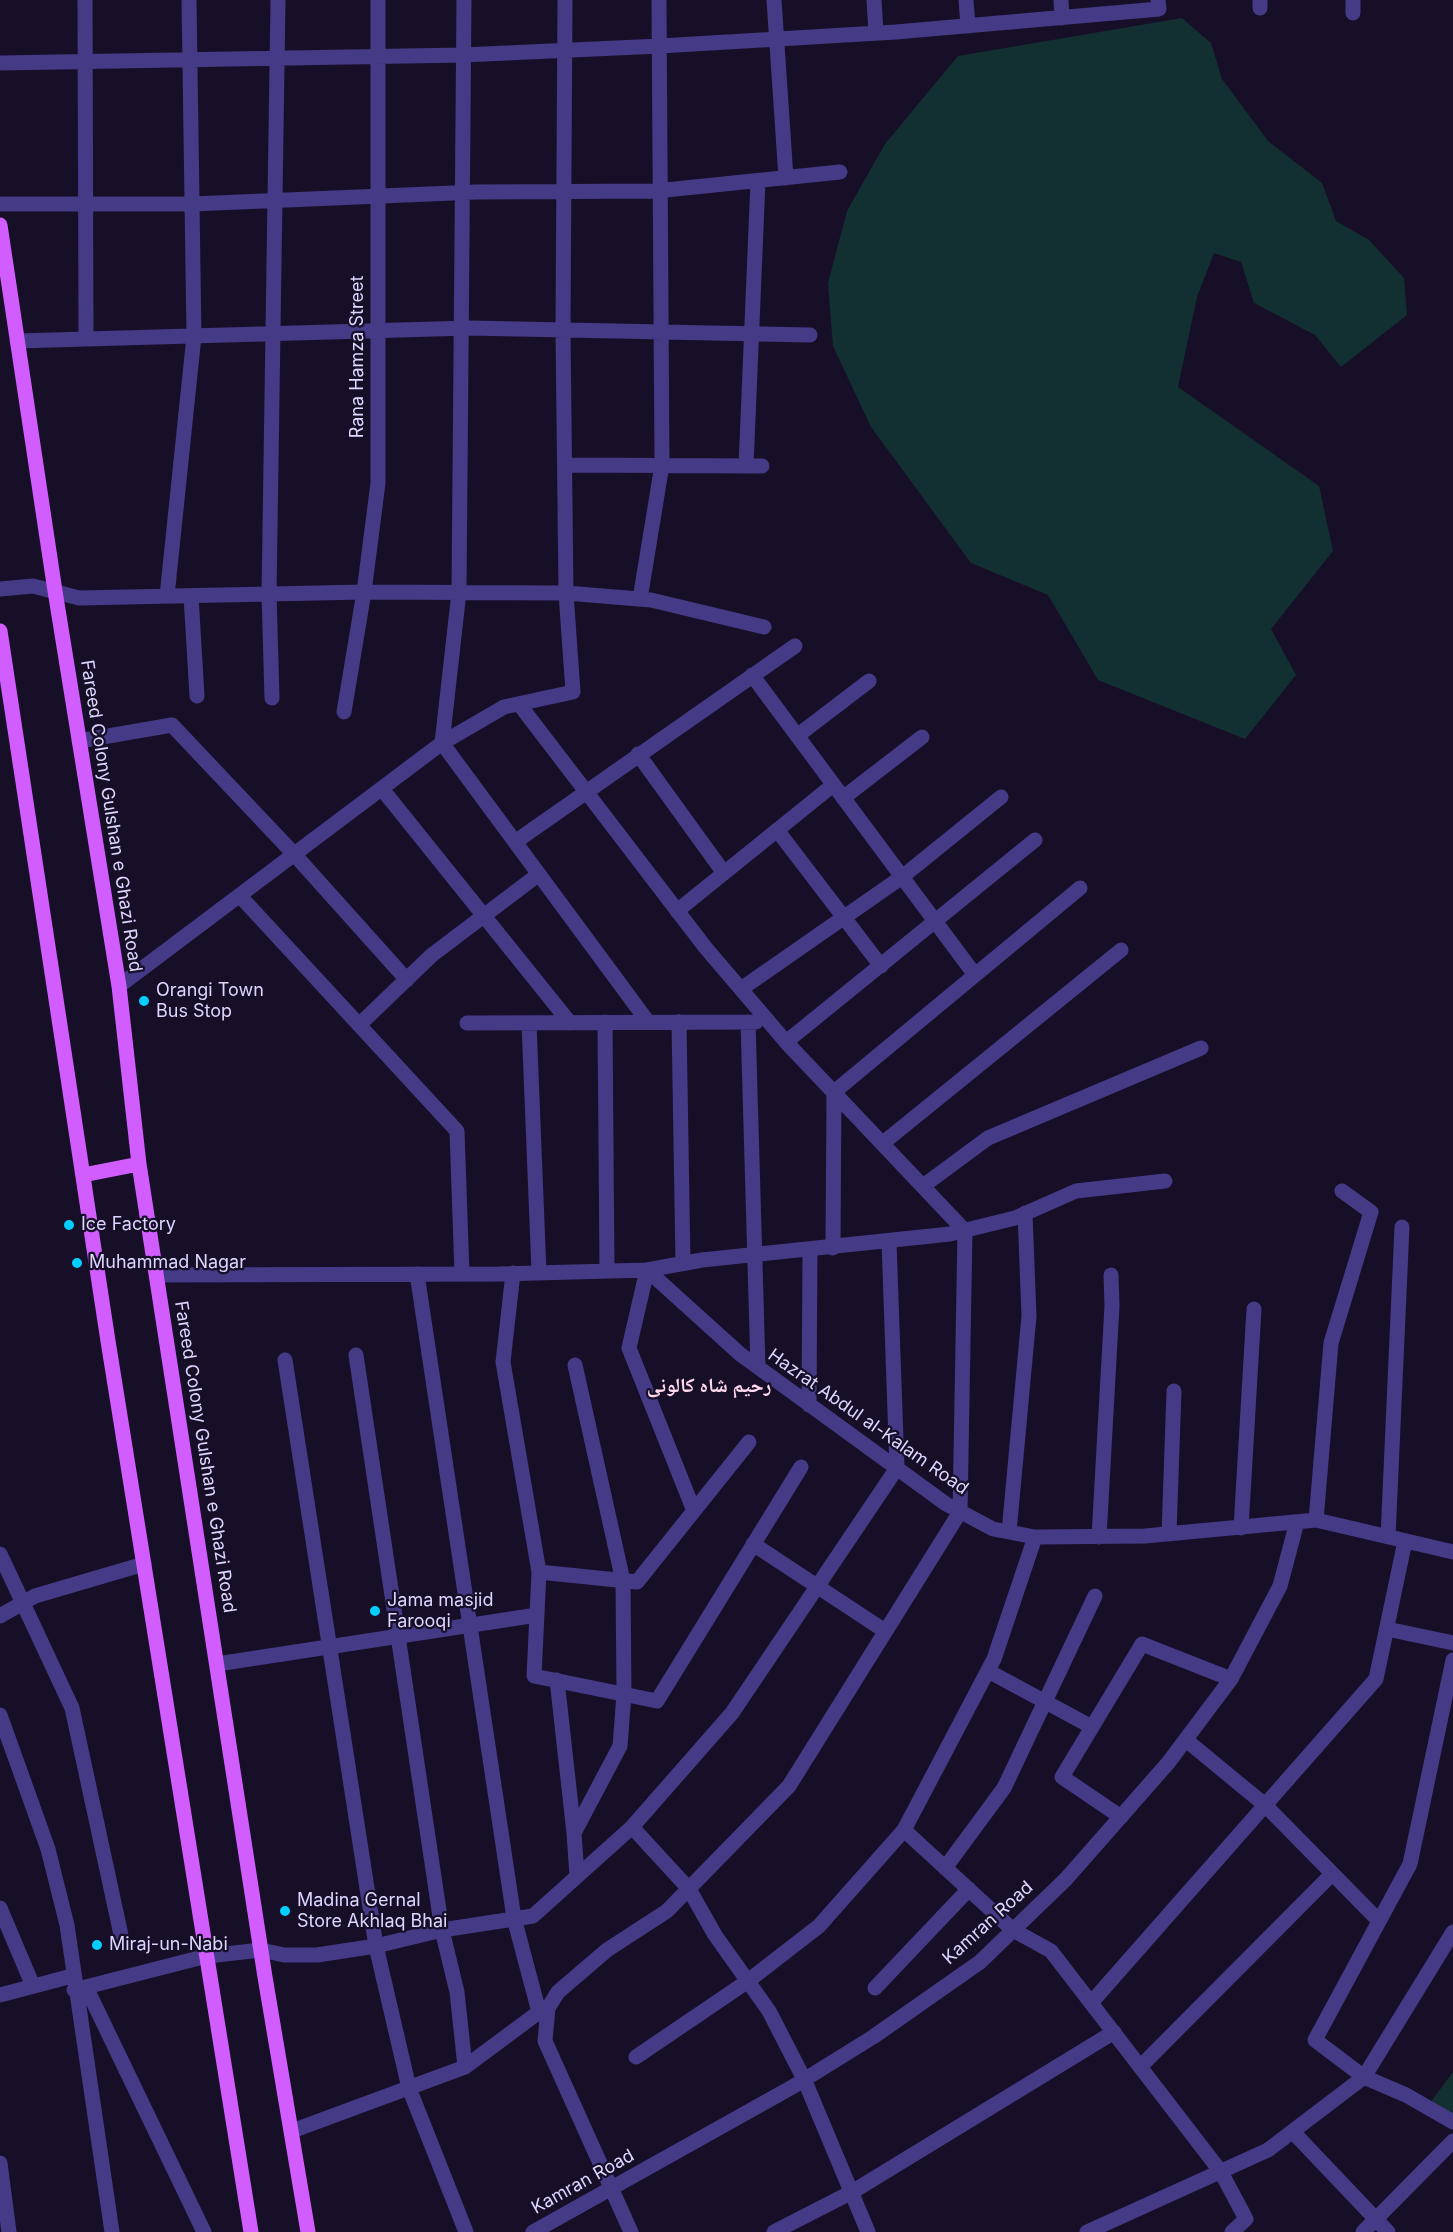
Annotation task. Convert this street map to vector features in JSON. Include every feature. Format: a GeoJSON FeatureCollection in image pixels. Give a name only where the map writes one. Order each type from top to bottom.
{"type":"FeatureCollection","features":[{"type":"Feature","properties":{"kind":"main road","name":"Fareed Colony Gulshan e Ghazi Road"},"geometry":{"type":"LineString","coordinates":[[0,225],[55,591],[119,986],[140,1164],[157,1275],[261,1950],[308,2232]]}},
{"type":"Feature","properties":{"kind":"main road"},"geometry":{"type":"LineString","coordinates":[[0,631],[83,1175],[251,2232]]}},
{"type":"Feature","properties":{"kind":"main road"},"geometry":{"type":"LineString","coordinates":[[83,1175],[140,1164]]}},
{"type":"Feature","properties":{"kind":"street"},"geometry":{"type":"LineString","coordinates":[[85,0],[86,339]]}},
{"type":"Feature","properties":{"kind":"street"},"geometry":{"type":"LineString","coordinates":[[167,596],[194,336],[189,0]]}},
{"type":"Feature","properties":{"kind":"street"},"geometry":{"type":"LineString","coordinates":[[272,698],[269,594],[278,0]]}},
{"type":"Feature","properties":{"kind":"street","name":"Rana Hamza Street"},"geometry":{"type":"LineString","coordinates":[[344,712],[364,592],[378,483],[378,0]]}},
{"type":"Feature","properties":{"kind":"street"},"geometry":{"type":"LineString","coordinates":[[464,0],[459,592],[442,743],[648,1022]]}},
{"type":"Feature","properties":{"kind":"street"},"geometry":{"type":"LineString","coordinates":[[119,986],[442,743],[504,707],[573,692],[566,593],[563,330],[565,0]]}},
{"type":"Feature","properties":{"kind":"street"},"geometry":{"type":"LineString","coordinates":[[640,599],[662,465],[659,0]]}},
{"type":"Feature","properties":{"kind":"street"},"geometry":{"type":"LineString","coordinates":[[774,0],[786,178]]}},
{"type":"Feature","properties":{"kind":"street"},"geometry":{"type":"LineString","coordinates":[[874,0],[876,33]]}},
{"type":"Feature","properties":{"kind":"street"},"geometry":{"type":"LineString","coordinates":[[966,0],[968,26]]}},
{"type":"Feature","properties":{"kind":"street"},"geometry":{"type":"LineString","coordinates":[[1061,0],[1062,18]]}},
{"type":"Feature","properties":{"kind":"street"},"geometry":{"type":"LineString","coordinates":[[0,63],[463,55],[660,46],[876,33],[1062,18],[1159,9],[1158,0]]}},
{"type":"Feature","properties":{"kind":"street"},"geometry":{"type":"LineString","coordinates":[[0,204],[192,204],[462,192],[661,190],[840,172]]}},
{"type":"Feature","properties":{"kind":"street"},"geometry":{"type":"LineString","coordinates":[[746,466],[758,181]]}},
{"type":"Feature","properties":{"kind":"street"},"geometry":{"type":"LineString","coordinates":[[17,341],[461,328],[810,335]]}},
{"type":"Feature","properties":{"kind":"street"},"geometry":{"type":"LineString","coordinates":[[565,465],[762,466]]}},
{"type":"Feature","properties":{"kind":"street"},"geometry":{"type":"LineString","coordinates":[[0,589],[33,586],[79,598],[364,592],[566,593],[640,599],[764,627]]}},
{"type":"Feature","properties":{"kind":"street"},"geometry":{"type":"LineString","coordinates":[[191,596],[197,696]]}},
{"type":"Feature","properties":{"kind":"street"},"geometry":{"type":"LineString","coordinates":[[515,842],[585,790],[795,646]]}},
{"type":"Feature","properties":{"kind":"street"},"geometry":{"type":"LineString","coordinates":[[752,675],[975,975]]}},
{"type":"Feature","properties":{"kind":"street"},"geometry":{"type":"LineString","coordinates":[[797,736],[869,681]]}},
{"type":"Feature","properties":{"kind":"street"},"geometry":{"type":"LineString","coordinates":[[292,2131],[465,2067],[542,2015],[558,1992],[607,1950],[667,1911],[789,1786],[960,1512],[965,1231],[768,1022],[677,911],[519,704]]}},
{"type":"Feature","properties":{"kind":"street"},"geometry":{"type":"LineString","coordinates":[[79,741],[172,725],[294,854],[407,980]]}},
{"type":"Feature","properties":{"kind":"street"},"geometry":{"type":"LineString","coordinates":[[843,798],[922,737]]}},
{"type":"Feature","properties":{"kind":"street"},"geometry":{"type":"LineString","coordinates":[[638,754],[724,873]]}},
{"type":"Feature","properties":{"kind":"street"},"geometry":{"type":"LineString","coordinates":[[677,911],[833,785]]}},
{"type":"Feature","properties":{"kind":"street"},"geometry":{"type":"LineString","coordinates":[[382,789],[570,1023]]}},
{"type":"Feature","properties":{"kind":"street"},"geometry":{"type":"LineString","coordinates":[[741,989],[902,877],[1001,797]]}},
{"type":"Feature","properties":{"kind":"street"},"geometry":{"type":"LineString","coordinates":[[777,830],[881,966]]}},
{"type":"Feature","properties":{"kind":"street"},"geometry":{"type":"LineString","coordinates":[[786,1042],[936,923],[1035,840]]}},
{"type":"Feature","properties":{"kind":"street"},"geometry":{"type":"LineString","coordinates":[[359,1025],[432,955],[539,874]]}},
{"type":"Feature","properties":{"kind":"street"},"geometry":{"type":"LineString","coordinates":[[833,1248],[834,1092],[1080,888]]}},
{"type":"Feature","properties":{"kind":"street"},"geometry":{"type":"LineString","coordinates":[[240,896],[457,1131],[462,1274]]}},
{"type":"Feature","properties":{"kind":"street"},"geometry":{"type":"LineString","coordinates":[[883,1143],[1121,950]]}},
{"type":"Feature","properties":{"kind":"street"},"geometry":{"type":"LineString","coordinates":[[605,1022],[607,1271]]}},
{"type":"Feature","properties":{"kind":"street"},"geometry":{"type":"LineString","coordinates":[[679,1022],[683,1263]]}},
{"type":"Feature","properties":{"kind":"street"},"geometry":{"type":"LineString","coordinates":[[748,1022],[758,1367]]}},
{"type":"Feature","properties":{"kind":"street"},"geometry":{"type":"LineString","coordinates":[[468,1023],[768,1022]]}},
{"type":"Feature","properties":{"kind":"street"},"geometry":{"type":"LineString","coordinates":[[529,1023],[539,1272]]}},
{"type":"Feature","properties":{"kind":"street"},"geometry":{"type":"LineString","coordinates":[[923,1186],[988,1138],[1201,1048]]}},
{"type":"Feature","properties":{"kind":"street"},"geometry":{"type":"LineString","coordinates":[[157,1275],[462,1274],[647,1270],[683,1263],[889,1242],[965,1231],[1025,1213],[1076,1191],[1165,1181]]}},
{"type":"Feature","properties":{"kind":"street"},"geometry":{"type":"LineString","coordinates":[[1316,1520],[1331,1343],[1371,1212],[1342,1191]]}},
{"type":"Feature","properties":{"kind":"street"},"geometry":{"type":"LineString","coordinates":[[1009,1532],[1029,1316],[1025,1213]]}},
{"type":"Feature","properties":{"kind":"street"},"geometry":{"type":"LineString","coordinates":[[1388,1537],[1402,1227]]}},
{"type":"Feature","properties":{"kind":"street"},"geometry":{"type":"LineString","coordinates":[[0,1995],[33,1986],[78,1984],[207,1956],[261,1950],[284,1955],[316,1955],[376,1946],[442,1929],[532,1916],[632,1827],[732,1713],[897,1468],[889,1242]]}},
{"type":"Feature","properties":{"kind":"street"},"geometry":{"type":"LineString","coordinates":[[809,1405],[810,1250]]}},
{"type":"Feature","properties":{"kind":"street"},"geometry":{"type":"LineString","coordinates":[[647,1270],[629,1348],[694,1511]]}},
{"type":"Feature","properties":{"kind":"street","name":"Hazrat Abdul al-Kalam Road"},"geometry":{"type":"LineString","coordinates":[[647,1270],[740,1354],[960,1512],[993,1529],[1035,1537],[1099,1537],[1169,1534],[1316,1520],[1453,1552]]}},
{"type":"Feature","properties":{"kind":"street"},"geometry":{"type":"LineString","coordinates":[[513,1273],[503,1362],[539,1572],[534,1676],[657,1701],[801,1467]]}},
{"type":"Feature","properties":{"kind":"street"},"geometry":{"type":"LineString","coordinates":[[417,1274],[514,1918],[542,2015],[545,2041],[610,2190],[631,2232]]}},
{"type":"Feature","properties":{"kind":"street"},"geometry":{"type":"LineString","coordinates":[[1099,1537],[1112,1306],[1111,1275]]}},
{"type":"Feature","properties":{"kind":"street"},"geometry":{"type":"LineString","coordinates":[[1241,1528],[1254,1309]]}},
{"type":"Feature","properties":{"kind":"street"},"geometry":{"type":"LineString","coordinates":[[356,1355],[442,1929],[457,1992],[465,2067]]}},
{"type":"Feature","properties":{"kind":"street"},"geometry":{"type":"LineString","coordinates":[[285,1360],[376,1946],[409,2088],[466,2232]]}},
{"type":"Feature","properties":{"kind":"street"},"geometry":{"type":"LineString","coordinates":[[574,1833],[620,1746],[624,1694],[623,1581],[575,1365]]}},
{"type":"Feature","properties":{"kind":"street"},"geometry":{"type":"LineString","coordinates":[[1169,1534],[1174,1391]]}},
{"type":"Feature","properties":{"kind":"street"},"geometry":{"type":"LineString","coordinates":[[539,1572],[637,1582],[750,1443]]}},
{"type":"Feature","properties":{"kind":"street","name":"Kamran Road"},"geometry":{"type":"LineString","coordinates":[[533,2232],[804,2079],[873,2037],[980,1962],[1066,1879],[1121,1817],[1186,1740],[1231,1679],[1280,1586],[1298,1522]]}},
{"type":"Feature","properties":{"kind":"street"},"geometry":{"type":"LineString","coordinates":[[636,2057],[748,1981],[819,1926],[904,1830],[988,1671],[1035,1537]]}},
{"type":"Feature","properties":{"kind":"street"},"geometry":{"type":"LineString","coordinates":[[1091,2003],[1376,1679],[1405,1541]]}},
{"type":"Feature","properties":{"kind":"street"},"geometry":{"type":"LineString","coordinates":[[753,1544],[885,1631]]}},
{"type":"Feature","properties":{"kind":"street"},"geometry":{"type":"LineString","coordinates":[[0,1554],[72,1708],[121,1935]]}},
{"type":"Feature","properties":{"kind":"street"},"geometry":{"type":"LineString","coordinates":[[0,1616],[36,1596],[144,1564]]}},
{"type":"Feature","properties":{"kind":"street"},"geometry":{"type":"LineString","coordinates":[[945,1868],[1004,1788],[1095,1596]]}},
{"type":"Feature","properties":{"kind":"street"},"geometry":{"type":"LineString","coordinates":[[217,1664],[537,1614]]}},
{"type":"Feature","properties":{"kind":"street"},"geometry":{"type":"LineString","coordinates":[[1387,1629],[1453,1643]]}},
{"type":"Feature","properties":{"kind":"street"},"geometry":{"type":"LineString","coordinates":[[1121,1817],[1062,1777],[1142,1644],[1231,1679]]}},
{"type":"Feature","properties":{"kind":"street"},"geometry":{"type":"LineString","coordinates":[[1453,1660],[1410,1864],[1315,2040],[1364,2077],[1406,2095],[1453,2122]]}},
{"type":"Feature","properties":{"kind":"street"},"geometry":{"type":"LineString","coordinates":[[988,1671],[1092,1727]]}},
{"type":"Feature","properties":{"kind":"street"},"geometry":{"type":"LineString","coordinates":[[556,1680],[577,1876]]}},
{"type":"Feature","properties":{"kind":"street"},"geometry":{"type":"LineString","coordinates":[[0,1714],[48,1848],[67,1925],[78,1984],[112,2232]]}},
{"type":"Feature","properties":{"kind":"street"},"geometry":{"type":"LineString","coordinates":[[1186,1740],[1264,1805],[1379,1921]]}},
{"type":"Feature","properties":{"kind":"street"},"geometry":{"type":"LineString","coordinates":[[632,1827],[689,1889],[715,1935],[769,2011],[804,2079],[868,2232]]}},
{"type":"Feature","properties":{"kind":"street"},"geometry":{"type":"LineString","coordinates":[[904,1830],[1013,1930],[1051,1951],[1221,2172],[1246,2218],[1232,2232]]}},
{"type":"Feature","properties":{"kind":"street"},"geometry":{"type":"LineString","coordinates":[[1140,2067],[1332,1874]]}},
{"type":"Feature","properties":{"kind":"street"},"geometry":{"type":"LineString","coordinates":[[875,1988],[969,1889]]}},
{"type":"Feature","properties":{"kind":"street"},"geometry":{"type":"LineString","coordinates":[[0,1908],[33,1986]]}},
{"type":"Feature","properties":{"kind":"street"},"geometry":{"type":"LineString","coordinates":[[1087,2232],[1268,2150],[1364,2077],[1453,1932]]}},
{"type":"Feature","properties":{"kind":"street"},"geometry":{"type":"LineString","coordinates":[[78,1984],[204,2232]]}},
{"type":"Feature","properties":{"kind":"street"},"geometry":{"type":"LineString","coordinates":[[774,2232],[852,2192],[1113,2032]]}},
{"type":"Feature","properties":{"kind":"street"},"geometry":{"type":"LineString","coordinates":[[1293,2132],[1388,2232]]}},
{"type":"Feature","properties":{"kind":"street"},"geometry":{"type":"LineString","coordinates":[[1364,2232],[1453,2141]]}},
{"type":"Feature","properties":{"kind":"street"},"geometry":{"type":"LineString","coordinates":[[0,2163],[9,2232]]}},
{"type":"Feature","properties":{"kind":"green space"},"geometry":{"type":"Polygon","coordinates":[[[1182,18],[1211,43],[1222,79],[1268,141],[1322,183],[1336,221],[1369,240],[1404,278],[1407,315],[1341,367],[1315,335],[1254,303],[1241,262],[1214,253],[1197,297],[1178,387],[1319,486],[1333,551],[1271,629],[1296,675],[1245,739],[1098,680],[1048,595],[971,563],[871,427],[833,346],[828,283],[847,211],[885,144],[958,56],[1182,18]]]}},
{"type":"Feature","properties":{"kind":"green space"},"geometry":{"type":"Polygon","coordinates":[[[1453,2072],[1453,2122],[1427,2107],[1453,2072]]]}},
{"type":"Feature","properties":{"kind":"place","name":"Orangi Town Bus Stop"},"geometry":{"type":"Point","coordinates":[144,1001]}},
{"type":"Feature","properties":{"kind":"place","name":"Ice Factory"},"geometry":{"type":"Point","coordinates":[69,1225]}},
{"type":"Feature","properties":{"kind":"place","name":"Muhammad Nagar"},"geometry":{"type":"Point","coordinates":[77,1263]}},
{"type":"Feature","properties":{"kind":"place","name":"Jama masjid Farooqi"},"geometry":{"type":"Point","coordinates":[375,1611]}},
{"type":"Feature","properties":{"kind":"place","name":"Madina Gernal Store Akhlaq Bhai"},"geometry":{"type":"Point","coordinates":[285,1911]}},
{"type":"Feature","properties":{"kind":"place","name":"Miraj-un-Nabi"},"geometry":{"type":"Point","coordinates":[97,1945]}},
{"type":"Feature","properties":{"kind":"district","name":"رحیم شاہ کالونی"},"geometry":{"type":"Point","coordinates":[709,1386]}}]}
